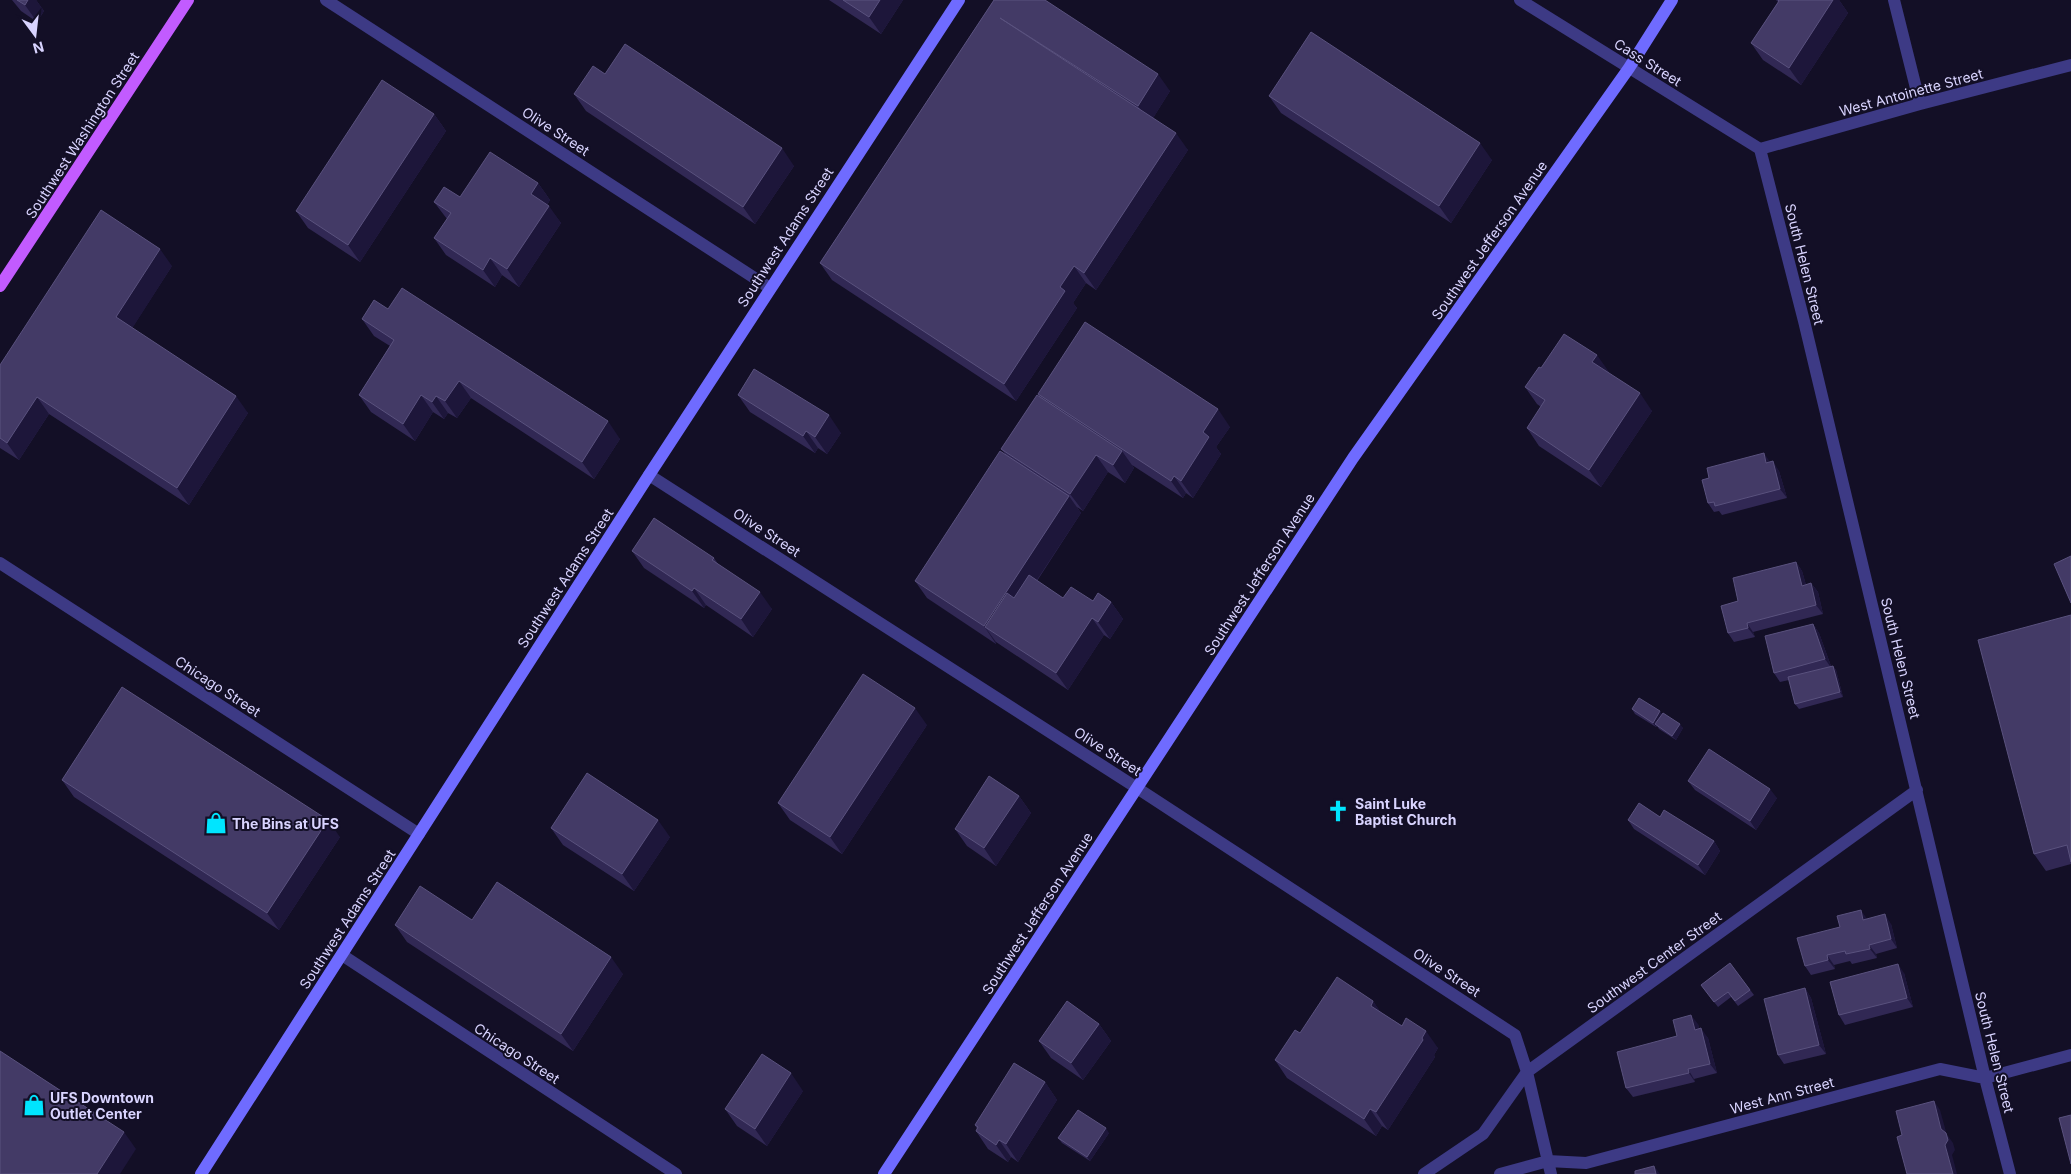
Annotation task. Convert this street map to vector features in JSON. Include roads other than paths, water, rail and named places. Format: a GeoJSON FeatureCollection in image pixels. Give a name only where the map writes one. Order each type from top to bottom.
{"type":"FeatureCollection","features":[{"type":"Feature","properties":{"kind":"main road","name":"Southwest Washington Street"},"geometry":{"type":"LineString","coordinates":[[0,286],[188,0]]}},
{"type":"Feature","properties":{"kind":"main road","name":"Southwest Adams Street"},"geometry":{"type":"LineString","coordinates":[[200,1174],[649,474],[959,0]]}},
{"type":"Feature","properties":{"kind":"main road","name":"Southwest Jefferson Avenue"},"geometry":{"type":"LineString","coordinates":[[884,1174],[1353,458],[1628,68],[1672,0]]}},
{"type":"Feature","properties":{"kind":"street","name":"Olive Street"},"geometry":{"type":"LineString","coordinates":[[326,0],[770,288]]}},
{"type":"Feature","properties":{"kind":"street","name":"Cass Street"},"geometry":{"type":"LineString","coordinates":[[1520,0],[1760,149]]}},
{"type":"Feature","properties":{"kind":"street"},"geometry":{"type":"LineString","coordinates":[[1894,0],[1920,104]]}},
{"type":"Feature","properties":{"kind":"street","name":"West Antoinette Street"},"geometry":{"type":"LineString","coordinates":[[1760,149],[1920,104],[2071,65]]}},
{"type":"Feature","properties":{"kind":"street","name":"South Helen Street"},"geometry":{"type":"LineString","coordinates":[[1760,149],[1807,330],[1985,1078],[2010,1174]]}},
{"type":"Feature","properties":{"kind":"street","name":"Olive Street"},"geometry":{"type":"LineString","coordinates":[[649,474],[1516,1035],[1527,1072],[1551,1174]]}},
{"type":"Feature","properties":{"kind":"street","name":"Chicago Street"},"geometry":{"type":"LineString","coordinates":[[0,563],[419,834]]}},
{"type":"Feature","properties":{"kind":"street","name":"Southwest Center Street"},"geometry":{"type":"LineString","coordinates":[[1424,1174],[1483,1134],[1527,1072],[1917,790]]}},
{"type":"Feature","properties":{"kind":"street","name":"Chicago Street"},"geometry":{"type":"LineString","coordinates":[[342,955],[676,1174]]}},
{"type":"Feature","properties":{"kind":"street","name":"West Ann Street"},"geometry":{"type":"LineString","coordinates":[[1500,1174],[1548,1161],[1586,1163],[1940,1069],[1985,1078],[2071,1055]]}},
{"type":"Feature","properties":{"kind":"place","name":"Saint Luke Baptist Church"},"geometry":{"type":"Point","coordinates":[1338,811]}},
{"type":"Feature","properties":{"kind":"place","name":"The Bins at UFS"},"geometry":{"type":"Point","coordinates":[216,823]}},
{"type":"Feature","properties":{"kind":"place","name":"UFS Downtown Outlet Center"},"geometry":{"type":"Point","coordinates":[34,1105]}}]}
